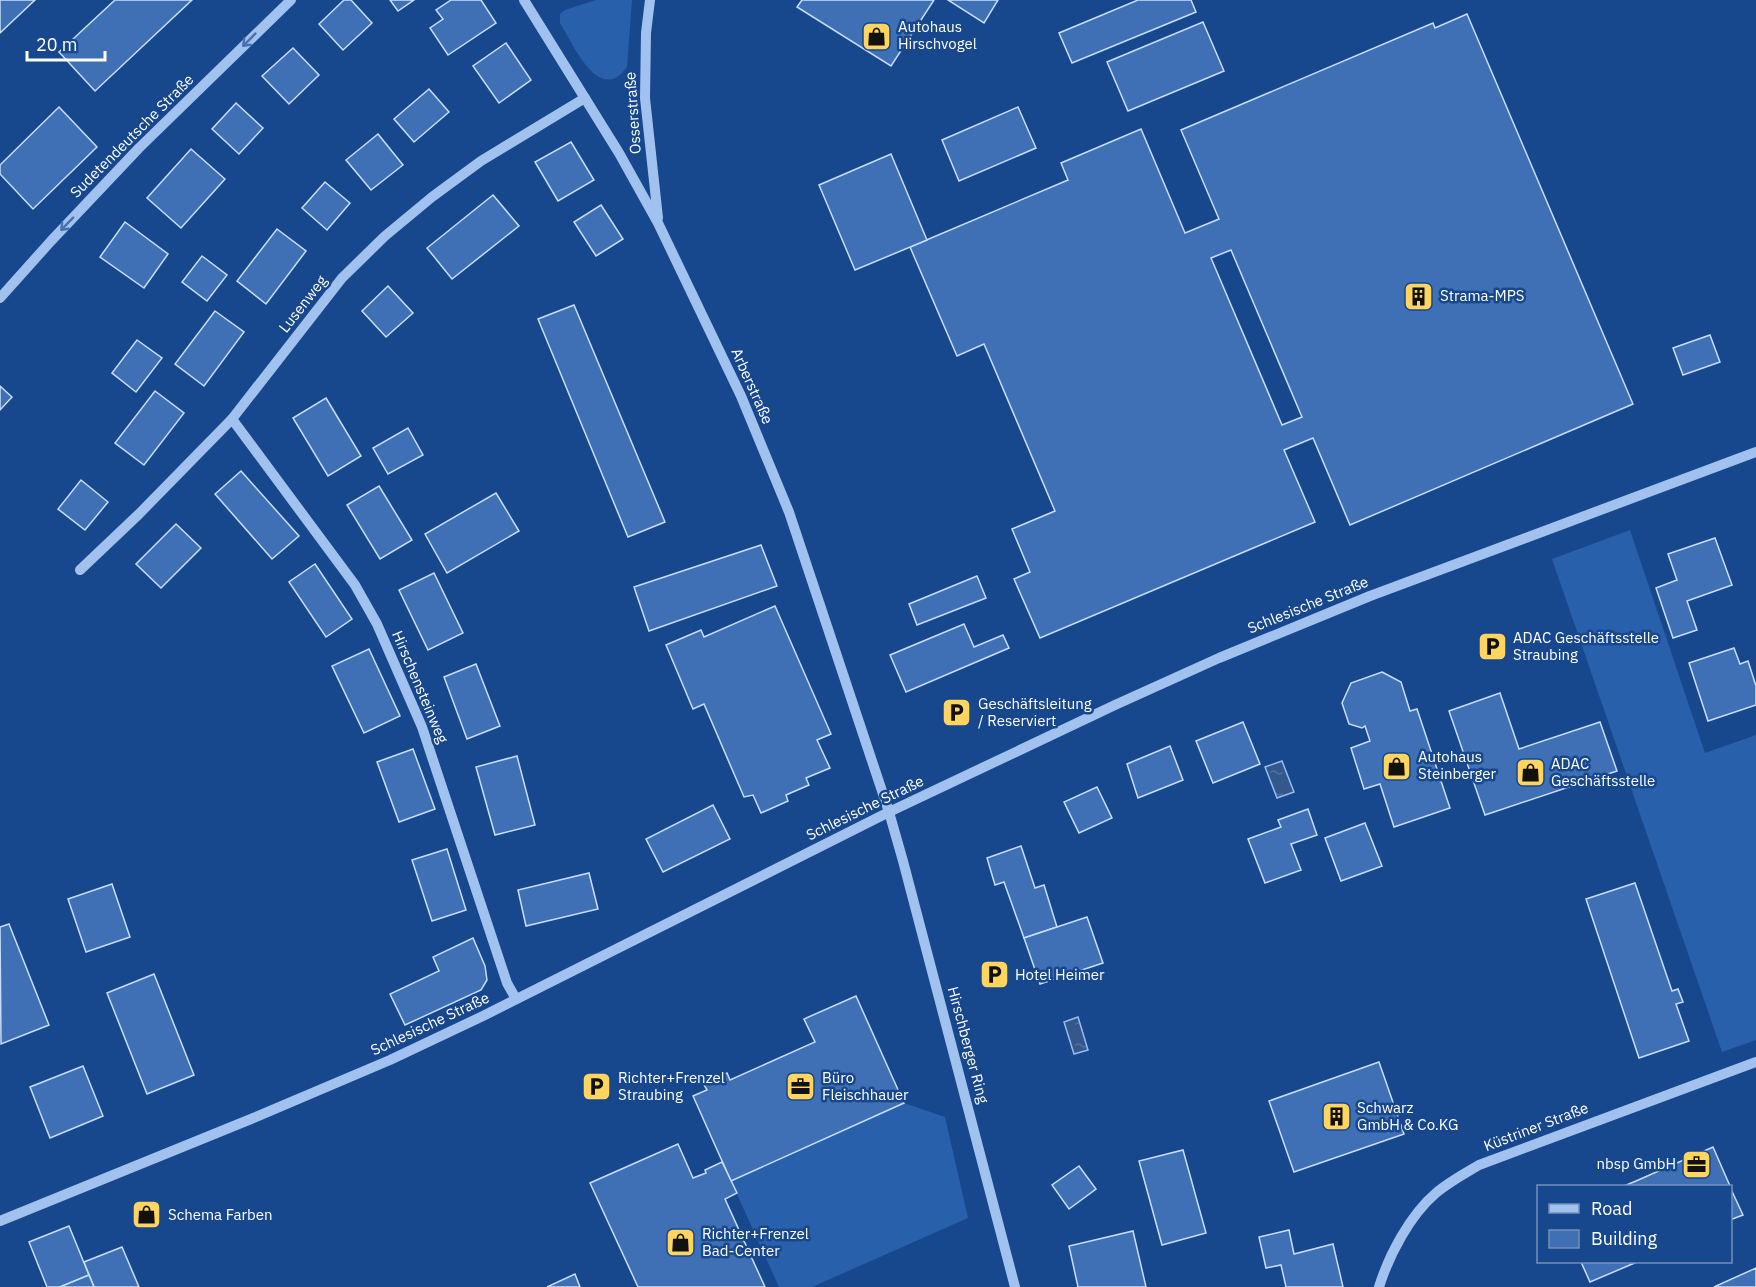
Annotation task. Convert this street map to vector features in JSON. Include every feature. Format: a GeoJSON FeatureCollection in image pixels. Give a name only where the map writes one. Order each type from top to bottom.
{"type":"FeatureCollection","features":[{"type":"Feature","properties":{"kind":"street","name":"Sudetendeutsche Straße"},"geometry":{"type":"LineString","coordinates":[[0,298],[139,148],[291,0]]}},
{"type":"Feature","properties":{"kind":"street"},"geometry":{"type":"LineString","coordinates":[[526,2],[538,0]]}},
{"type":"Feature","properties":{"kind":"street","name":"Osserstraße"},"geometry":{"type":"LineString","coordinates":[[650,0],[645,33],[645,98],[658,223]]}},
{"type":"Feature","properties":{"kind":"street","name":"Arberstraße"},"geometry":{"type":"LineString","coordinates":[[526,2],[658,223],[741,396],[789,512],[889,812]]}},
{"type":"Feature","properties":{"kind":"street","name":"Lusenweg"},"geometry":{"type":"LineString","coordinates":[[80,570],[139,514],[232,419],[342,278],[385,236],[432,196],[481,161],[585,98]]}},
{"type":"Feature","properties":{"kind":"street","name":"Hirschensteinweg"},"geometry":{"type":"LineString","coordinates":[[232,419],[355,585],[377,624],[423,727],[507,984],[516,999]]}},
{"type":"Feature","properties":{"kind":"street","name":"Schlesische Straße"},"geometry":{"type":"LineString","coordinates":[[0,1221],[358,1074],[516,999],[889,812],[1115,705],[1299,624],[1756,452]]}},
{"type":"Feature","properties":{"kind":"street","name":"Hirschberger Ring"},"geometry":{"type":"LineString","coordinates":[[889,812],[991,1189],[1015,1287]]}},
{"type":"Feature","properties":{"kind":"street","name":"Küstriner Straße"},"geometry":{"type":"LineString","coordinates":[[1379,1287],[1391,1256],[1403,1234],[1434,1195],[1456,1178],[1479,1165],[1756,1062]]}},
{"type":"Feature","properties":{"kind":"shaded area"},"geometry":{"type":"Polygon","coordinates":[[[596,0],[632,0],[627,67],[617,77],[607,80],[597,76],[588,68],[560,23],[560,14],[565,10],[596,0]]]}},
{"type":"Feature","properties":{"kind":"shaded area"},"geometry":{"type":"Polygon","coordinates":[[[1630,530],[1705,753],[1756,735],[1756,1040],[1722,1052],[1552,559],[1630,530]]]}},
{"type":"Feature","properties":{"kind":"shaded area"},"geometry":{"type":"Polygon","coordinates":[[[904,1103],[945,1117],[968,1218],[812,1287],[779,1287],[731,1181],[904,1103]]]}},
{"type":"Feature","properties":{"kind":"water"},"geometry":{"type":"Polygon","coordinates":[[[1282,761],[1294,792],[1277,798],[1265,767],[1282,761]]]}},
{"type":"Feature","properties":{"kind":"water"},"geometry":{"type":"Polygon","coordinates":[[[1078,1017],[1088,1050],[1074,1054],[1064,1022],[1078,1017]]]}},
{"type":"Feature","properties":{"kind":"building"},"geometry":{"type":"Polygon","coordinates":[[[0,0],[35,0],[0,33],[0,0]]]}},
{"type":"Feature","properties":{"kind":"building"},"geometry":{"type":"Polygon","coordinates":[[[115,0],[192,0],[95,91],[59,52],[115,0]]]}},
{"type":"Feature","properties":{"kind":"building"},"geometry":{"type":"Polygon","coordinates":[[[344,0],[351,0],[372,23],[343,50],[319,24],[344,0]]]}},
{"type":"Feature","properties":{"kind":"building"},"geometry":{"type":"Polygon","coordinates":[[[390,0],[414,0],[398,11],[390,0]]]}},
{"type":"Feature","properties":{"kind":"building"},"geometry":{"type":"Polygon","coordinates":[[[451,0],[481,0],[496,23],[448,55],[430,28],[443,19],[436,10],[451,0]]]}},
{"type":"Feature","properties":{"kind":"building","name":"Autohaus Hirschvogel"},"geometry":{"type":"Polygon","coordinates":[[[802,0],[934,0],[891,66],[797,7],[802,0]]]}},
{"type":"Feature","properties":{"kind":"building","name":"Autohaus Hirschvogel"},"geometry":{"type":"Polygon","coordinates":[[[948,0],[998,0],[984,23],[948,0]]]}},
{"type":"Feature","properties":{"kind":"building"},"geometry":{"type":"Polygon","coordinates":[[[1138,0],[1191,0],[1196,12],[1072,63],[1059,33],[1138,0]]]}},
{"type":"Feature","properties":{"kind":"building","name":"Strama-MPS"},"geometry":{"type":"Polygon","coordinates":[[[1467,14],[1633,404],[1350,525],[1313,438],[1284,450],[1315,522],[1040,638],[1014,579],[1030,572],[1012,529],[1055,511],[984,344],[957,356],[910,247],[1068,180],[1061,163],[1141,129],[1185,233],[1219,219],[1181,130],[1433,23],[1435,28],[1467,14]],[[1231,250],[1211,258],[1282,425],[1302,417],[1231,250]]]}},
{"type":"Feature","properties":{"kind":"building"},"geometry":{"type":"Polygon","coordinates":[[[1203,22],[1224,71],[1128,111],[1107,62],[1203,22]]]}},
{"type":"Feature","properties":{"kind":"building"},"geometry":{"type":"Polygon","coordinates":[[[506,43],[531,80],[499,103],[473,66],[506,43]]]}},
{"type":"Feature","properties":{"kind":"building"},"geometry":{"type":"Polygon","coordinates":[[[293,48],[319,75],[289,104],[262,76],[293,48]]]}},
{"type":"Feature","properties":{"kind":"building"},"geometry":{"type":"Polygon","coordinates":[[[429,89],[449,112],[414,142],[394,119],[429,89]]]}},
{"type":"Feature","properties":{"kind":"building"},"geometry":{"type":"Polygon","coordinates":[[[236,103],[263,128],[239,154],[212,129],[236,103]]]}},
{"type":"Feature","properties":{"kind":"building"},"geometry":{"type":"Polygon","coordinates":[[[59,107],[97,147],[33,209],[0,174],[0,165],[59,107]]]}},
{"type":"Feature","properties":{"kind":"building"},"geometry":{"type":"Polygon","coordinates":[[[1018,107],[1036,148],[959,181],[942,140],[1018,107]]]}},
{"type":"Feature","properties":{"kind":"building"},"geometry":{"type":"Polygon","coordinates":[[[378,134],[403,165],[371,190],[346,160],[378,134]]]}},
{"type":"Feature","properties":{"kind":"building"},"geometry":{"type":"Polygon","coordinates":[[[571,142],[594,180],[558,201],[535,162],[571,142]]]}},
{"type":"Feature","properties":{"kind":"building"},"geometry":{"type":"Polygon","coordinates":[[[191,149],[225,179],[181,228],[147,198],[191,149]]]}},
{"type":"Feature","properties":{"kind":"building"},"geometry":{"type":"Polygon","coordinates":[[[891,154],[927,240],[855,270],[819,185],[891,154]]]}},
{"type":"Feature","properties":{"kind":"building"},"geometry":{"type":"Polygon","coordinates":[[[325,182],[350,203],[327,230],[302,208],[325,182]]]}},
{"type":"Feature","properties":{"kind":"building"},"geometry":{"type":"Polygon","coordinates":[[[493,195],[519,226],[452,279],[427,248],[493,195]]]}},
{"type":"Feature","properties":{"kind":"building"},"geometry":{"type":"Polygon","coordinates":[[[601,205],[623,239],[596,256],[574,222],[601,205]]]}},
{"type":"Feature","properties":{"kind":"building"},"geometry":{"type":"Polygon","coordinates":[[[125,222],[168,254],[144,288],[100,257],[125,222]]]}},
{"type":"Feature","properties":{"kind":"building"},"geometry":{"type":"Polygon","coordinates":[[[277,229],[306,251],[266,304],[237,281],[277,229]]]}},
{"type":"Feature","properties":{"kind":"building"},"geometry":{"type":"Polygon","coordinates":[[[202,256],[227,275],[207,301],[182,282],[202,256]]]}},
{"type":"Feature","properties":{"kind":"building"},"geometry":{"type":"Polygon","coordinates":[[[388,286],[413,313],[386,337],[362,311],[388,286]]]}},
{"type":"Feature","properties":{"kind":"building"},"geometry":{"type":"Polygon","coordinates":[[[574,305],[665,522],[628,537],[538,319],[574,305]]]}},
{"type":"Feature","properties":{"kind":"building"},"geometry":{"type":"Polygon","coordinates":[[[215,311],[244,332],[204,386],[175,364],[215,311]]]}},
{"type":"Feature","properties":{"kind":"building"},"geometry":{"type":"Polygon","coordinates":[[[1710,335],[1720,362],[1683,375],[1673,348],[1710,335]]]}},
{"type":"Feature","properties":{"kind":"building"},"geometry":{"type":"Polygon","coordinates":[[[137,340],[162,358],[136,392],[112,373],[137,340]]]}},
{"type":"Feature","properties":{"kind":"building"},"geometry":{"type":"Polygon","coordinates":[[[0,386],[12,397],[0,410],[0,386]]]}},
{"type":"Feature","properties":{"kind":"building"},"geometry":{"type":"Polygon","coordinates":[[[155,391],[184,413],[144,465],[115,443],[155,391]]]}},
{"type":"Feature","properties":{"kind":"building"},"geometry":{"type":"Polygon","coordinates":[[[326,398],[361,456],[328,476],[293,418],[326,398]]]}},
{"type":"Feature","properties":{"kind":"building"},"geometry":{"type":"Polygon","coordinates":[[[408,428],[423,455],[388,474],[373,448],[408,428]]]}},
{"type":"Feature","properties":{"kind":"building"},"geometry":{"type":"Polygon","coordinates":[[[241,471],[299,536],[272,559],[215,494],[241,471]]]}},
{"type":"Feature","properties":{"kind":"building"},"geometry":{"type":"Polygon","coordinates":[[[81,480],[108,502],[85,530],[58,509],[81,480]]]}},
{"type":"Feature","properties":{"kind":"building"},"geometry":{"type":"Polygon","coordinates":[[[379,486],[412,540],[380,559],[347,505],[379,486]]]}},
{"type":"Feature","properties":{"kind":"building"},"geometry":{"type":"Polygon","coordinates":[[[496,493],[519,531],[447,573],[425,534],[496,493]]]}},
{"type":"Feature","properties":{"kind":"building"},"geometry":{"type":"Polygon","coordinates":[[[176,524],[201,548],[161,588],[136,564],[176,524]]]}},
{"type":"Feature","properties":{"kind":"building"},"geometry":{"type":"Polygon","coordinates":[[[1715,538],[1732,585],[1687,601],[1697,630],[1673,638],[1656,588],[1677,580],[1668,554],[1715,538]]]}},
{"type":"Feature","properties":{"kind":"building"},"geometry":{"type":"Polygon","coordinates":[[[761,545],[777,586],[649,631],[634,587],[761,545]]]}},
{"type":"Feature","properties":{"kind":"building"},"geometry":{"type":"Polygon","coordinates":[[[315,564],[352,619],[326,637],[289,582],[315,564]]]}},
{"type":"Feature","properties":{"kind":"building"},"geometry":{"type":"Polygon","coordinates":[[[434,573],[463,633],[428,650],[399,590],[434,573]]]}},
{"type":"Feature","properties":{"kind":"building"},"geometry":{"type":"Polygon","coordinates":[[[977,576],[986,598],[917,625],[909,604],[977,576]]]}},
{"type":"Feature","properties":{"kind":"building"},"geometry":{"type":"Polygon","coordinates":[[[775,606],[831,734],[817,740],[830,768],[806,778],[809,785],[786,795],[788,801],[761,813],[753,795],[744,797],[704,704],[693,709],[666,645],[701,630],[704,637],[775,606]]]}},
{"type":"Feature","properties":{"kind":"building"},"geometry":{"type":"Polygon","coordinates":[[[964,624],[974,647],[1003,635],[1009,648],[906,692],[890,655],[964,624]]]}},
{"type":"Feature","properties":{"kind":"building"},"geometry":{"type":"Polygon","coordinates":[[[1734,648],[1740,664],[1748,661],[1756,686],[1756,705],[1708,721],[1689,663],[1734,648]]]}},
{"type":"Feature","properties":{"kind":"building"},"geometry":{"type":"Polygon","coordinates":[[[369,649],[400,716],[364,733],[332,666],[369,649]]]}},
{"type":"Feature","properties":{"kind":"building"},"geometry":{"type":"Polygon","coordinates":[[[476,664],[500,726],[467,739],[444,677],[476,664]]]}},
{"type":"Feature","properties":{"kind":"building","name":"Autohaus Steinberger"},"geometry":{"type":"Polygon","coordinates":[[[1382,672],[1401,682],[1410,711],[1417,709],[1450,808],[1394,827],[1380,784],[1364,789],[1351,748],[1370,741],[1365,726],[1362,728],[1349,724],[1342,703],[1351,683],[1382,672]]]}},
{"type":"Feature","properties":{"kind":"building","name":"ADAC Geschäftsstelle Straubing"},"geometry":{"type":"Polygon","coordinates":[[[1500,693],[1519,749],[1600,722],[1617,771],[1485,815],[1449,711],[1500,693]]]}},
{"type":"Feature","properties":{"kind":"building"},"geometry":{"type":"Polygon","coordinates":[[[1243,722],[1260,764],[1213,783],[1196,741],[1243,722]]]}},
{"type":"Feature","properties":{"kind":"building"},"geometry":{"type":"Polygon","coordinates":[[[1170,746],[1183,780],[1138,798],[1127,764],[1170,746]]]}},
{"type":"Feature","properties":{"kind":"building"},"geometry":{"type":"Polygon","coordinates":[[[413,749],[435,809],[399,822],[377,762],[413,749]]]}},
{"type":"Feature","properties":{"kind":"building"},"geometry":{"type":"Polygon","coordinates":[[[517,756],[535,825],[495,835],[476,767],[517,756]]]}},
{"type":"Feature","properties":{"kind":"building"},"geometry":{"type":"Polygon","coordinates":[[[1097,787],[1112,818],[1079,833],[1064,802],[1097,787]]]}},
{"type":"Feature","properties":{"kind":"building"},"geometry":{"type":"Polygon","coordinates":[[[713,805],[730,839],[663,872],[646,839],[713,805]]]}},
{"type":"Feature","properties":{"kind":"building"},"geometry":{"type":"Polygon","coordinates":[[[1308,809],[1317,835],[1291,844],[1301,870],[1265,883],[1248,839],[1281,827],[1278,820],[1308,809]]]}},
{"type":"Feature","properties":{"kind":"building"},"geometry":{"type":"Polygon","coordinates":[[[1365,823],[1382,866],[1341,881],[1325,838],[1365,823]]]}},
{"type":"Feature","properties":{"kind":"building"},"geometry":{"type":"Polygon","coordinates":[[[1021,846],[1035,888],[1044,885],[1057,927],[1024,938],[1004,882],[995,885],[987,858],[1021,846]]]}},
{"type":"Feature","properties":{"kind":"building"},"geometry":{"type":"Polygon","coordinates":[[[447,849],[466,910],[432,921],[412,860],[447,849]]]}},
{"type":"Feature","properties":{"kind":"building"},"geometry":{"type":"Polygon","coordinates":[[[589,873],[598,909],[526,926],[518,890],[589,873]]]}},
{"type":"Feature","properties":{"kind":"building"},"geometry":{"type":"Polygon","coordinates":[[[1635,883],[1672,991],[1678,989],[1683,1002],[1676,1004],[1689,1041],[1639,1058],[1586,899],[1635,883]]]}},
{"type":"Feature","properties":{"kind":"building"},"geometry":{"type":"Polygon","coordinates":[[[112,884],[130,937],[86,952],[68,899],[112,884]]]}},
{"type":"Feature","properties":{"kind":"building"},"geometry":{"type":"Polygon","coordinates":[[[1087,917],[1103,963],[1040,984],[1024,938],[1087,917]]]}},
{"type":"Feature","properties":{"kind":"building"},"geometry":{"type":"Polygon","coordinates":[[[9,924],[49,1025],[1,1044],[0,927],[9,924]]]}},
{"type":"Feature","properties":{"kind":"building"},"geometry":{"type":"Polygon","coordinates":[[[473,938],[485,966],[487,980],[481,990],[405,1025],[390,994],[439,971],[433,957],[473,938]]]}},
{"type":"Feature","properties":{"kind":"building"},"geometry":{"type":"Polygon","coordinates":[[[154,974],[194,1075],[147,1094],[107,993],[154,974]]]}},
{"type":"Feature","properties":{"kind":"building","name":"Büro Fleischhauer"},"geometry":{"type":"Polygon","coordinates":[[[856,996],[904,1103],[731,1181],[693,1096],[707,1090],[703,1083],[727,1073],[730,1080],[815,1042],[804,1019],[856,996]]]}},
{"type":"Feature","properties":{"kind":"building","name":"Schwarz GmbH & Co.KG"},"geometry":{"type":"Polygon","coordinates":[[[1379,1062],[1404,1134],[1294,1172],[1269,1101],[1379,1062]]]}},
{"type":"Feature","properties":{"kind":"building"},"geometry":{"type":"Polygon","coordinates":[[[83,1066],[103,1116],[50,1138],[30,1087],[83,1066]]]}},
{"type":"Feature","properties":{"kind":"building","name":"Richter+Frenzel Bad-Center"},"geometry":{"type":"Polygon","coordinates":[[[678,1144],[693,1178],[706,1173],[705,1170],[722,1162],[737,1193],[725,1199],[765,1287],[638,1287],[590,1183],[678,1144]]]}},
{"type":"Feature","properties":{"kind":"building","name":"nbsp GmbH"},"geometry":{"type":"Polygon","coordinates":[[[1713,1147],[1730,1185],[1626,1185],[1713,1147]]]}},
{"type":"Feature","properties":{"kind":"building"},"geometry":{"type":"Polygon","coordinates":[[[1183,1150],[1206,1233],[1162,1245],[1139,1161],[1183,1150]]]}},
{"type":"Feature","properties":{"kind":"building"},"geometry":{"type":"Polygon","coordinates":[[[1079,1166],[1096,1189],[1069,1209],[1052,1185],[1079,1166]]]}},
{"type":"Feature","properties":{"kind":"building"},"geometry":{"type":"Polygon","coordinates":[[[1732,1191],[1743,1215],[1732,1219],[1732,1191]]]}},
{"type":"Feature","properties":{"kind":"building"},"geometry":{"type":"Polygon","coordinates":[[[69,1226],[89,1275],[60,1287],[47,1287],[29,1242],[69,1226]]]}},
{"type":"Feature","properties":{"kind":"building"},"geometry":{"type":"Polygon","coordinates":[[[1289,1230],[1294,1254],[1333,1244],[1343,1287],[1286,1287],[1281,1265],[1266,1268],[1259,1237],[1289,1230]]]}},
{"type":"Feature","properties":{"kind":"building"},"geometry":{"type":"Polygon","coordinates":[[[1133,1231],[1146,1287],[1078,1287],[1069,1246],[1133,1231]]]}},
{"type":"Feature","properties":{"kind":"building"},"geometry":{"type":"Polygon","coordinates":[[[122,1247],[139,1287],[94,1287],[84,1262],[122,1247]]]}},
{"type":"Feature","properties":{"kind":"building"},"geometry":{"type":"Polygon","coordinates":[[[1581,1263],[1635,1263],[1590,1282],[1581,1263]]]}},
{"type":"Feature","properties":{"kind":"building"},"geometry":{"type":"Polygon","coordinates":[[[1756,1268],[1756,1287],[1714,1287],[1756,1268]]]}},
{"type":"Feature","properties":{"kind":"building"},"geometry":{"type":"Polygon","coordinates":[[[575,1274],[580,1287],[547,1287],[575,1274]]]}},
{"type":"Feature","properties":{"kind":"building"},"geometry":{"type":"Polygon","coordinates":[[[89,1275],[94,1287],[60,1287],[89,1275]]]}},
{"type":"Feature","properties":{"kind":"place","name":"Autohaus Hirschvogel"},"geometry":{"type":"Point","coordinates":[877,36]}},
{"type":"Feature","properties":{"kind":"place","name":"Strama-MPS"},"geometry":{"type":"Point","coordinates":[1419,296]}},
{"type":"Feature","properties":{"kind":"place","name":"ADAC Geschäftsstelle Straubing"},"geometry":{"type":"Point","coordinates":[1492,647]}},
{"type":"Feature","properties":{"kind":"place","name":"Geschäftsleitung / Reserviert"},"geometry":{"type":"Point","coordinates":[957,713]}},
{"type":"Feature","properties":{"kind":"place","name":"Autohaus Steinberger"},"geometry":{"type":"Point","coordinates":[1397,766]}},
{"type":"Feature","properties":{"kind":"place","name":"ADAC Geschäftsstelle"},"geometry":{"type":"Point","coordinates":[1530,773]}},
{"type":"Feature","properties":{"kind":"place","name":"Hotel Heimer"},"geometry":{"type":"Point","coordinates":[994,975]}},
{"type":"Feature","properties":{"kind":"place","name":"Richter+Frenzel Straubing"},"geometry":{"type":"Point","coordinates":[597,1087]}},
{"type":"Feature","properties":{"kind":"place","name":"Büro Fleischhauer"},"geometry":{"type":"Point","coordinates":[801,1087]}},
{"type":"Feature","properties":{"kind":"place","name":"Schwarz GmbH & Co.KG"},"geometry":{"type":"Point","coordinates":[1336,1117]}},
{"type":"Feature","properties":{"kind":"place","name":"nbsp GmbH"},"geometry":{"type":"Point","coordinates":[1697,1164]}},
{"type":"Feature","properties":{"kind":"place","name":"Schema Farben"},"geometry":{"type":"Point","coordinates":[147,1215]}},
{"type":"Feature","properties":{"kind":"place","name":"Richter+Frenzel Bad-Center"},"geometry":{"type":"Point","coordinates":[681,1243]}}]}
